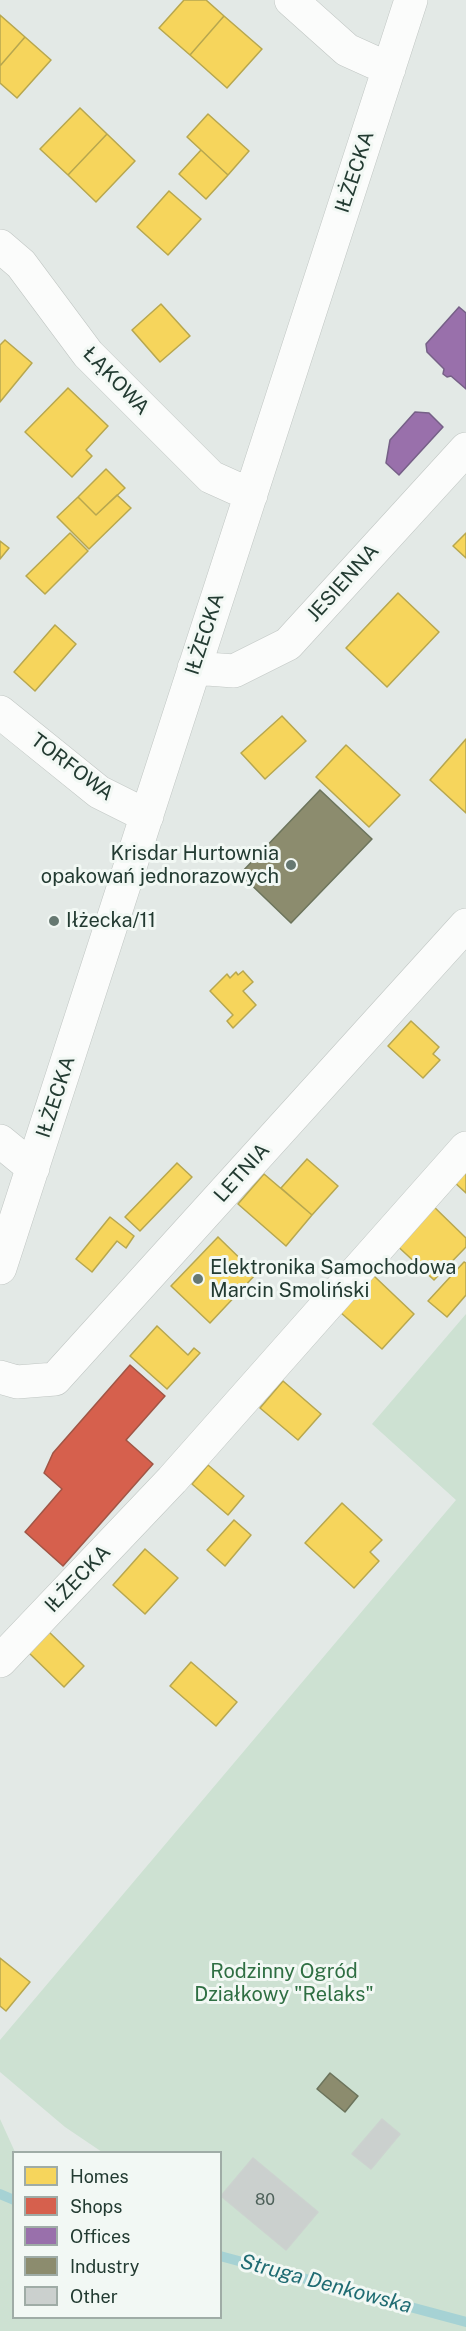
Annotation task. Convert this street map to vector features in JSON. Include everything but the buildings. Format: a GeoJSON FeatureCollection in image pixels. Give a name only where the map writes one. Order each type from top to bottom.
{"type":"FeatureCollection","features":[{"type":"Feature","properties":{"kind":"street"},"geometry":{"type":"LineString","coordinates":[[291,0],[347,50],[389,69]]}},
{"type":"Feature","properties":{"kind":"street","name":"IŁŻECKA"},"geometry":{"type":"LineString","coordinates":[[0,1268],[411,0]]}},
{"type":"Feature","properties":{"kind":"street","name":"ŁĄKOWA"},"geometry":{"type":"LineString","coordinates":[[0,246],[21,264],[88,354],[211,477],[251,495]]}},
{"type":"Feature","properties":{"kind":"street","name":"JESIENNA"},"geometry":{"type":"LineString","coordinates":[[194,668],[234,671],[288,644],[466,449]]}},
{"type":"Feature","properties":{"kind":"street","name":"TORFOWA"},"geometry":{"type":"LineString","coordinates":[[0,712],[99,792],[147,816]]}},
{"type":"Feature","properties":{"kind":"street","name":"LETNIA"},"geometry":{"type":"LineString","coordinates":[[0,1377],[17,1382],[55,1378],[466,925]]}},
{"type":"Feature","properties":{"kind":"street"},"geometry":{"type":"LineString","coordinates":[[0,1141],[33,1168]]}},
{"type":"Feature","properties":{"kind":"street","name":"IŁŻECKA"},"geometry":{"type":"LineString","coordinates":[[0,1661],[172,1480],[466,1148]]}},
{"type":"Feature","properties":{"kind":"green space","name":"Rodzinny Ogród Działkowy \"Relaks\""},"geometry":{"type":"Polygon","coordinates":[[[466,1314],[466,2331],[0,2331],[0,2119],[15,2151],[12,2151],[12,2319],[222,2319],[222,2151],[101,2151],[65,2127],[0,2072],[0,2040],[456,1500],[372,1424],[466,1314]]]}},
{"type":"Feature","properties":{"kind":"waterway","name":"Struga Denkowska"},"geometry":{"type":"LineString","coordinates":[[0,2194],[12,2199]]}},
{"type":"Feature","properties":{"kind":"waterway","name":"Struga Denkowska"},"geometry":{"type":"LineString","coordinates":[[222,2257],[466,2322]]}},
{"type":"Feature","properties":{"kind":"place","name":"Krisdar Hurtownia opakowań jednorazowych"},"geometry":{"type":"Point","coordinates":[291,865]}},
{"type":"Feature","properties":{"kind":"place","name":"Iłżecka/11"},"geometry":{"type":"Point","coordinates":[54,921]}},
{"type":"Feature","properties":{"kind":"place","name":"Elektronika Samochodowa Marcin Smoliński"},"geometry":{"type":"Point","coordinates":[198,1279]}}]}
